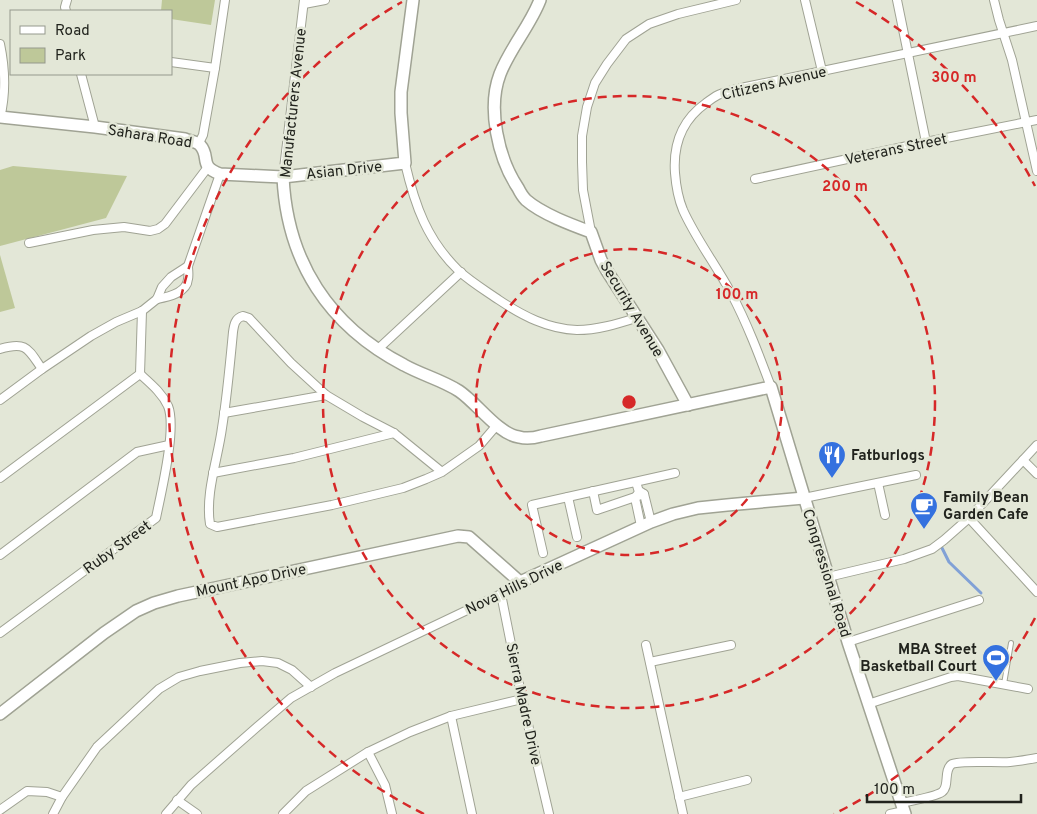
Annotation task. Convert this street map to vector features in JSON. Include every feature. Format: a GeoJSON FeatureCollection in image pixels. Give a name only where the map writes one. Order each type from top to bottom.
{"type":"FeatureCollection","features":[{"type":"Feature","properties":{"kind":"street"},"geometry":{"type":"LineString","coordinates":[[199,143],[203,135],[225,0]]}},
{"type":"Feature","properties":{"kind":"street"},"geometry":{"type":"LineString","coordinates":[[304,2],[325,0]]}},
{"type":"Feature","properties":{"kind":"street"},"geometry":{"type":"LineString","coordinates":[[413,0],[401,92],[405,163],[416,205],[424,224],[444,255],[461,272],[482,288],[530,319],[552,326],[576,330],[600,328],[636,318]]}},
{"type":"Feature","properties":{"kind":"street"},"geometry":{"type":"LineString","coordinates":[[540,0],[499,75],[494,98],[495,128],[502,157],[512,179],[526,199],[540,210],[591,232]]}},
{"type":"Feature","properties":{"kind":"street","name":"Security Avenue"},"geometry":{"type":"LineString","coordinates":[[688,405],[658,350],[636,318],[599,255],[591,232],[583,190],[582,136],[587,108],[595,83],[626,39],[649,24],[678,14],[736,0]]}},
{"type":"Feature","properties":{"kind":"street"},"geometry":{"type":"LineString","coordinates":[[805,0],[822,71]]}},
{"type":"Feature","properties":{"kind":"street"},"geometry":{"type":"LineString","coordinates":[[898,0],[926,142]]}},
{"type":"Feature","properties":{"kind":"street"},"geometry":{"type":"LineString","coordinates":[[994,0],[1012,60],[1037,171]]}},
{"type":"Feature","properties":{"kind":"street","name":"Manufacturers Avenue"},"geometry":{"type":"LineString","coordinates":[[304,2],[283,177],[284,197],[294,244],[306,270],[321,295],[339,317],[359,336],[377,350],[405,366],[459,391],[470,399],[497,426],[517,437],[529,438],[771,388]]}},
{"type":"Feature","properties":{"kind":"street","name":"Citizens Avenue"},"geometry":{"type":"LineString","coordinates":[[771,388],[748,327],[682,209],[676,190],[674,167],[676,147],[680,133],[689,119],[700,107],[717,95],[736,89],[1037,26]]}},
{"type":"Feature","properties":{"kind":"street"},"geometry":{"type":"LineString","coordinates":[[0,44],[4,69],[4,97],[0,117]]}},
{"type":"Feature","properties":{"kind":"street"},"geometry":{"type":"LineString","coordinates":[[172,62],[215,68]]}},
{"type":"Feature","properties":{"kind":"street"},"geometry":{"type":"LineString","coordinates":[[81,75],[95,127]]}},
{"type":"Feature","properties":{"kind":"street","name":"Sahara Road"},"geometry":{"type":"LineString","coordinates":[[0,117],[185,139],[199,143],[208,167]]}},
{"type":"Feature","properties":{"kind":"street","name":"Veterans Street"},"geometry":{"type":"LineString","coordinates":[[755,179],[1037,120]]}},
{"type":"Feature","properties":{"kind":"street","name":"Asian Drive"},"geometry":{"type":"LineString","coordinates":[[283,177],[405,163]]}},
{"type":"Feature","properties":{"kind":"street"},"geometry":{"type":"LineString","coordinates":[[29,243],[93,230],[124,227],[150,231],[158,229],[165,224],[208,167],[211,171],[220,174],[283,177]]}},
{"type":"Feature","properties":{"kind":"street"},"geometry":{"type":"LineString","coordinates":[[0,400],[91,336],[116,322],[142,311],[157,299],[172,296],[182,290],[189,281],[188,266],[220,174]]}},
{"type":"Feature","properties":{"kind":"street"},"geometry":{"type":"LineString","coordinates":[[157,299],[162,287],[188,266]]}},
{"type":"Feature","properties":{"kind":"street"},"geometry":{"type":"LineString","coordinates":[[377,350],[461,272]]}},
{"type":"Feature","properties":{"kind":"street"},"geometry":{"type":"LineString","coordinates":[[0,478],[140,374],[142,311]]}},
{"type":"Feature","properties":{"kind":"street"},"geometry":{"type":"LineString","coordinates":[[442,472],[394,433],[326,395],[291,363],[249,318],[239,317],[235,322],[222,429],[208,512],[210,524],[217,527],[403,488],[442,472],[479,446],[497,426]]}},
{"type":"Feature","properties":{"kind":"street"},"geometry":{"type":"LineString","coordinates":[[0,349],[18,345],[28,349],[42,369]]}},
{"type":"Feature","properties":{"kind":"street","name":"Ruby Street"},"geometry":{"type":"LineString","coordinates":[[0,633],[156,518],[169,444],[169,408],[157,388],[140,374]]}},
{"type":"Feature","properties":{"kind":"street","name":"Congressional Road"},"geometry":{"type":"LineString","coordinates":[[771,388],[848,642],[903,809]]}},
{"type":"Feature","properties":{"kind":"street"},"geometry":{"type":"LineString","coordinates":[[224,413],[326,395]]}},
{"type":"Feature","properties":{"kind":"street"},"geometry":{"type":"LineString","coordinates":[[214,474],[294,458],[394,433]]}},
{"type":"Feature","properties":{"kind":"street"},"geometry":{"type":"LineString","coordinates":[[0,555],[137,452],[169,444]]}},
{"type":"Feature","properties":{"kind":"street"},"geometry":{"type":"LineString","coordinates":[[828,577],[904,559],[932,549],[970,518],[1037,445]]}},
{"type":"Feature","properties":{"kind":"street"},"geometry":{"type":"LineString","coordinates":[[1023,460],[1037,474]]}},
{"type":"Feature","properties":{"kind":"street"},"geometry":{"type":"LineString","coordinates":[[543,553],[532,505],[675,473]]}},
{"type":"Feature","properties":{"kind":"street","name":"Nova Hills Drive"},"geometry":{"type":"LineString","coordinates":[[166,814],[191,785],[291,698],[335,672],[501,594],[520,582],[646,524],[673,514],[698,508],[804,498],[916,475]]}},
{"type":"Feature","properties":{"kind":"street"},"geometry":{"type":"LineString","coordinates":[[636,482],[646,524]]}},
{"type":"Feature","properties":{"kind":"street"},"geometry":{"type":"LineString","coordinates":[[878,483],[885,515]]}},
{"type":"Feature","properties":{"kind":"street"},"geometry":{"type":"LineString","coordinates":[[593,491],[597,510],[639,495]]}},
{"type":"Feature","properties":{"kind":"street"},"geometry":{"type":"LineString","coordinates":[[568,497],[577,537]]}},
{"type":"Feature","properties":{"kind":"street"},"geometry":{"type":"LineString","coordinates":[[970,518],[1037,592]]}},
{"type":"Feature","properties":{"kind":"street","name":"Mount Apo Drive"},"geometry":{"type":"LineString","coordinates":[[0,714],[104,633],[136,611],[178,596],[458,536],[469,538],[520,582]]}},
{"type":"Feature","properties":{"kind":"street","name":"Sierra Madre Drive"},"geometry":{"type":"LineString","coordinates":[[501,594],[522,699],[549,814]]}},
{"type":"Feature","properties":{"kind":"street"},"geometry":{"type":"LineString","coordinates":[[848,642],[979,600]]}},
{"type":"Feature","properties":{"kind":"street"},"geometry":{"type":"LineString","coordinates":[[646,645],[683,814]]}},
{"type":"Feature","properties":{"kind":"street"},"geometry":{"type":"LineString","coordinates":[[650,662],[730,645]]}},
{"type":"Feature","properties":{"kind":"street"},"geometry":{"type":"LineString","coordinates":[[53,814],[62,797],[98,747],[159,689],[179,677],[200,670],[262,661],[278,663],[292,670],[311,687]]}},
{"type":"Feature","properties":{"kind":"street"},"geometry":{"type":"LineString","coordinates":[[868,704],[958,676],[1028,689]]}},
{"type":"Feature","properties":{"kind":"street"},"geometry":{"type":"LineString","coordinates":[[283,814],[306,791],[368,752],[450,716],[522,699]]}},
{"type":"Feature","properties":{"kind":"street"},"geometry":{"type":"LineString","coordinates":[[450,716],[472,814]]}},
{"type":"Feature","properties":{"kind":"street"},"geometry":{"type":"LineString","coordinates":[[368,752],[385,785],[392,814]]}},
{"type":"Feature","properties":{"kind":"street"},"geometry":{"type":"LineString","coordinates":[[890,814],[943,792],[948,769],[953,764],[962,762],[1010,762],[1037,758]]}},
{"type":"Feature","properties":{"kind":"street"},"geometry":{"type":"LineString","coordinates":[[680,797],[747,780]]}},
{"type":"Feature","properties":{"kind":"street"},"geometry":{"type":"LineString","coordinates":[[0,810],[27,791],[47,792],[62,797]]}},
{"type":"Feature","properties":{"kind":"street"},"geometry":{"type":"LineString","coordinates":[[177,800],[197,814]]}},
{"type":"Feature","properties":{"kind":"lane"},"geometry":{"type":"LineString","coordinates":[[1004,684],[1011,643]]}},
{"type":"Feature","properties":{"kind":"green space"},"geometry":{"type":"Polygon","coordinates":[[[162,0],[215,0],[211,25],[172,19],[172,10],[161,10],[162,0]]]}},
{"type":"Feature","properties":{"kind":"green space"},"geometry":{"type":"Polygon","coordinates":[[[13,166],[127,176],[106,218],[0,246],[0,170],[13,166]]]}},
{"type":"Feature","properties":{"kind":"green space"},"geometry":{"type":"Polygon","coordinates":[[[0,255],[15,308],[0,312],[0,255]]]}},
{"type":"Feature","properties":{"kind":"waterway"},"geometry":{"type":"LineString","coordinates":[[942,548],[949,562],[981,593]]}},
{"type":"Feature","properties":{"kind":"place","name":"Fatburlogs"},"geometry":{"type":"Point","coordinates":[832,479]}},
{"type":"Feature","properties":{"kind":"place","name":"Family Bean Garden Cafe"},"geometry":{"type":"Point","coordinates":[924,530]}},
{"type":"Feature","properties":{"kind":"place","name":"MBA Street Basketball Court"},"geometry":{"type":"Point","coordinates":[996,682]}}]}
